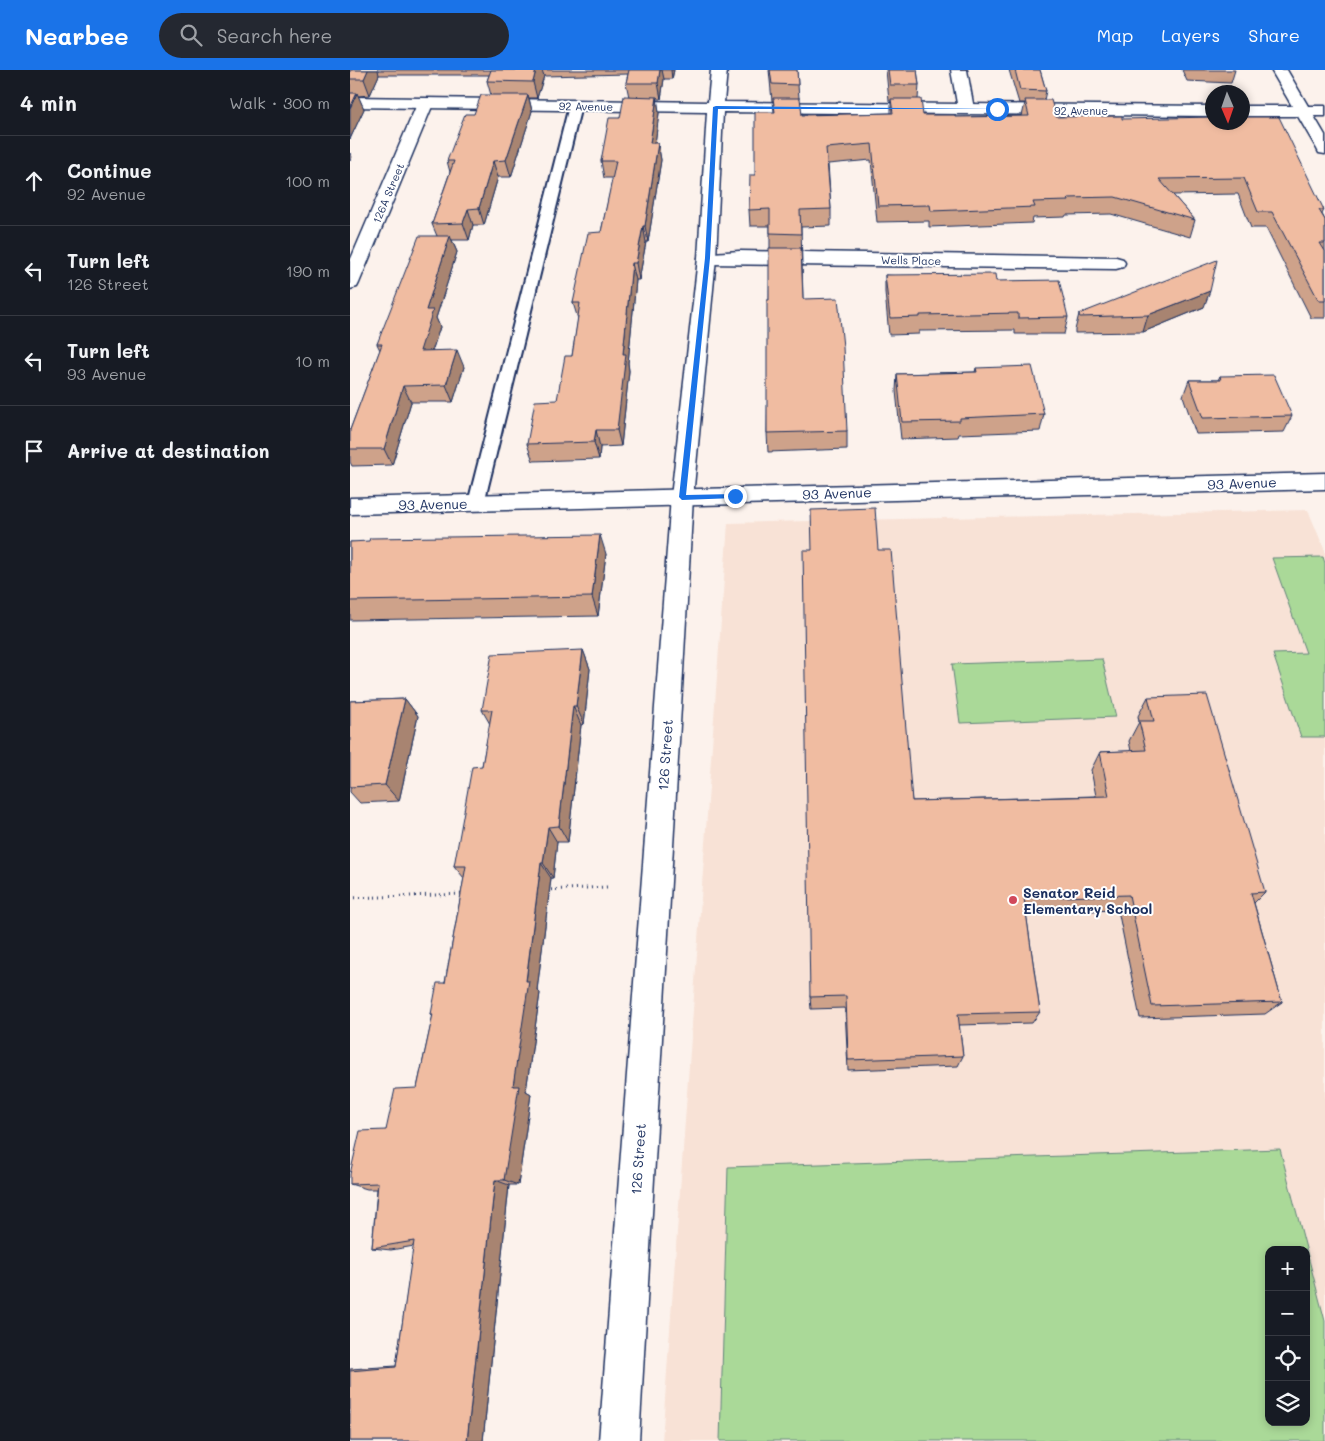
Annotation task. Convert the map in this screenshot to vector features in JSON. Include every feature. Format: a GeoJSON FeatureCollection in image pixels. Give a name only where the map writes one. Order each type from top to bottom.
{"type":"FeatureCollection","features":[{"type":"Feature","properties":{"kind":"street","name":"126 Street"},"geometry":{"type":"LineString","coordinates":[[619,1441],[682,497],[707,258],[719,70]]}},
{"type":"Feature","properties":{"kind":"street"},"geometry":{"type":"LineString","coordinates":[[960,70],[966,109]]}},
{"type":"Feature","properties":{"kind":"street"},"geometry":{"type":"LineString","coordinates":[[1279,70],[1325,149]]}},
{"type":"Feature","properties":{"kind":"street","name":"92 Avenue"},"geometry":{"type":"LineString","coordinates":[[350,102],[575,106],[1205,111]]}},
{"type":"Feature","properties":{"kind":"street","name":"126A Street"},"geometry":{"type":"LineString","coordinates":[[350,283],[425,104]]}},
{"type":"Feature","properties":{"kind":"street"},"geometry":{"type":"LineString","coordinates":[[1250,111],[1325,112]]}},
{"type":"Feature","properties":{"kind":"street","name":"Wells Place"},"geometry":{"type":"LineString","coordinates":[[707,258],[1116,263]]}},
{"type":"Feature","properties":{"kind":"street","name":"93 Avenue"},"geometry":{"type":"LineString","coordinates":[[350,506],[1325,481]]}},
{"type":"Feature","properties":{"kind":"lane"},"geometry":{"type":"LineString","coordinates":[[476,503],[575,106]]}},
{"type":"Feature","properties":{"kind":"path"},"geometry":{"type":"LineString","coordinates":[[539,890],[608,887]]}},
{"type":"Feature","properties":{"kind":"path"},"geometry":{"type":"LineString","coordinates":[[350,898],[472,893]]}},
{"type":"Feature","properties":{"kind":"shaded area","name":"Senator Reid Elementary School"},"geometry":{"type":"Polygon","coordinates":[[[1308,510],[1325,551],[1325,1441],[662,1441],[728,523],[1308,510]]]}},
{"type":"Feature","properties":{"kind":"green space"},"geometry":{"type":"Polygon","coordinates":[[[1323,557],[1325,563],[1325,737],[1301,737],[1273,654],[1306,653],[1272,558],[1323,557]]]}},
{"type":"Feature","properties":{"kind":"green space"},"geometry":{"type":"Polygon","coordinates":[[[1102,659],[1116,717],[960,723],[952,664],[1102,659]]]}},
{"type":"Feature","properties":{"kind":"green space"},"geometry":{"type":"Polygon","coordinates":[[[1280,1149],[1305,1246],[1265,1246],[1265,1426],[1310,1426],[1310,1264],[1325,1321],[1325,1441],[720,1441],[728,1167],[1280,1149]]]}},
{"type":"Feature","properties":{"kind":"building"},"geometry":{"type":"Polygon","coordinates":[[[350,70],[368,70],[364,79],[350,79],[350,70]]]}},
{"type":"Feature","properties":{"kind":"building"},"geometry":{"type":"Polygon","coordinates":[[[491,70],[536,70],[533,82],[487,81],[491,70]]]}},
{"type":"Feature","properties":{"kind":"building"},"geometry":{"type":"Polygon","coordinates":[[[629,70],[660,70],[658,83],[626,83],[629,70]]]}},
{"type":"Feature","properties":{"kind":"building"},"geometry":{"type":"Polygon","coordinates":[[[770,70],[797,70],[798,85],[772,84],[770,70]]]}},
{"type":"Feature","properties":{"kind":"building"},"geometry":{"type":"Polygon","coordinates":[[[888,70],[917,70],[919,85],[890,85],[888,70]]]}},
{"type":"Feature","properties":{"kind":"building"},"geometry":{"type":"Polygon","coordinates":[[[1015,70],[1040,70],[1046,91],[1020,90],[1015,70]]]}},
{"type":"Feature","properties":{"kind":"building"},"geometry":{"type":"Polygon","coordinates":[[[350,93],[357,93],[350,108],[350,93]]]}},
{"type":"Feature","properties":{"kind":"building"},"geometry":{"type":"Polygon","coordinates":[[[481,95],[528,95],[506,160],[493,161],[479,208],[468,209],[463,223],[432,224],[454,161],[447,161],[465,114],[474,114],[481,95]]]}},
{"type":"Feature","properties":{"kind":"building"},"geometry":{"type":"Polygon","coordinates":[[[624,96],[657,97],[650,143],[658,143],[645,226],[643,226],[636,263],[632,263],[623,354],[626,354],[617,430],[596,430],[594,442],[527,444],[535,401],[557,400],[565,356],[572,356],[580,303],[573,303],[588,233],[601,232],[616,161],[601,161],[609,118],[620,118],[624,96]]]}},
{"type":"Feature","properties":{"kind":"building"},"geometry":{"type":"Polygon","coordinates":[[[773,98],[800,98],[802,115],[893,113],[891,99],[921,99],[923,115],[955,115],[955,117],[1029,116],[1025,100],[1051,100],[1056,117],[1122,116],[1122,119],[1205,117],[1205,130],[1250,130],[1250,117],[1279,117],[1324,210],[1319,210],[1325,220],[1325,243],[1320,243],[1325,251],[1325,301],[1319,301],[1272,212],[1258,212],[1244,178],[1159,179],[1195,220],[1115,197],[1068,198],[1069,201],[1033,202],[1035,207],[931,211],[930,205],[878,206],[872,144],[826,148],[831,209],[800,210],[801,234],[770,233],[770,209],[749,210],[750,175],[755,175],[755,112],[775,112],[773,98]]]}},
{"type":"Feature","properties":{"kind":"building"},"geometry":{"type":"Polygon","coordinates":[[[419,236],[450,236],[426,310],[433,310],[420,351],[457,350],[446,385],[403,386],[384,449],[350,449],[350,430],[382,344],[377,344],[419,236]]]}},
{"type":"Feature","properties":{"kind":"building"},"geometry":{"type":"Polygon","coordinates":[[[769,248],[801,248],[803,299],[838,298],[843,347],[847,431],[767,433],[769,248]]]}},
{"type":"Feature","properties":{"kind":"building"},"geometry":{"type":"Polygon","coordinates":[[[1217,260],[1210,291],[1148,315],[1080,317],[1079,314],[1217,260]]]}},
{"type":"Feature","properties":{"kind":"building"},"geometry":{"type":"Polygon","coordinates":[[[995,274],[996,281],[1059,280],[1068,317],[1018,318],[1018,313],[920,315],[920,317],[890,318],[885,275],[995,274]]]}},
{"type":"Feature","properties":{"kind":"building"},"geometry":{"type":"Polygon","coordinates":[[[1032,366],[1044,414],[960,418],[960,421],[902,422],[897,374],[977,372],[976,368],[1032,366]]]}},
{"type":"Feature","properties":{"kind":"building"},"geometry":{"type":"Polygon","coordinates":[[[1274,375],[1292,416],[1203,418],[1189,380],[1221,380],[1220,376],[1274,375]]]}},
{"type":"Feature","properties":{"kind":"building"},"geometry":{"type":"Polygon","coordinates":[[[875,508],[878,550],[891,550],[912,801],[1109,796],[1100,752],[1146,750],[1139,721],[1154,721],[1148,697],[1207,695],[1265,892],[1251,893],[1282,1002],[1152,1006],[1129,895],[1024,898],[1040,1012],[958,1014],[963,1056],[848,1060],[846,996],[810,997],[803,550],[812,550],[811,510],[875,508]]]}},
{"type":"Feature","properties":{"kind":"building"},"geometry":{"type":"Polygon","coordinates":[[[600,535],[592,597],[350,601],[350,542],[369,541],[370,538],[600,535]]]}},
{"type":"Feature","properties":{"kind":"building"},"geometry":{"type":"Polygon","coordinates":[[[583,650],[576,706],[573,706],[559,826],[548,827],[543,863],[541,863],[526,981],[529,981],[513,1086],[519,1086],[504,1180],[495,1180],[467,1441],[350,1441],[350,1371],[396,1367],[414,1241],[372,1248],[378,1183],[350,1184],[350,1174],[360,1131],[386,1130],[395,1089],[417,1088],[433,1014],[431,1014],[437,983],[445,983],[466,866],[454,866],[472,767],[482,766],[492,710],[482,710],[492,654],[583,650]]]}},
{"type":"Feature","properties":{"kind":"building"},"geometry":{"type":"Polygon","coordinates":[[[405,699],[385,785],[350,787],[350,701],[405,699]]]}},
{"type":"Feature","properties":{"kind":"place","name":"Senator Reid Elementary School"},"geometry":{"type":"Point","coordinates":[1013,900]}},
{"type":"Feature","properties":{"kind":"route"},"geometry":{"type":"LineString","coordinates":[[735,496],[682,497],[707,258],[716,107],[997,109]]}}]}
